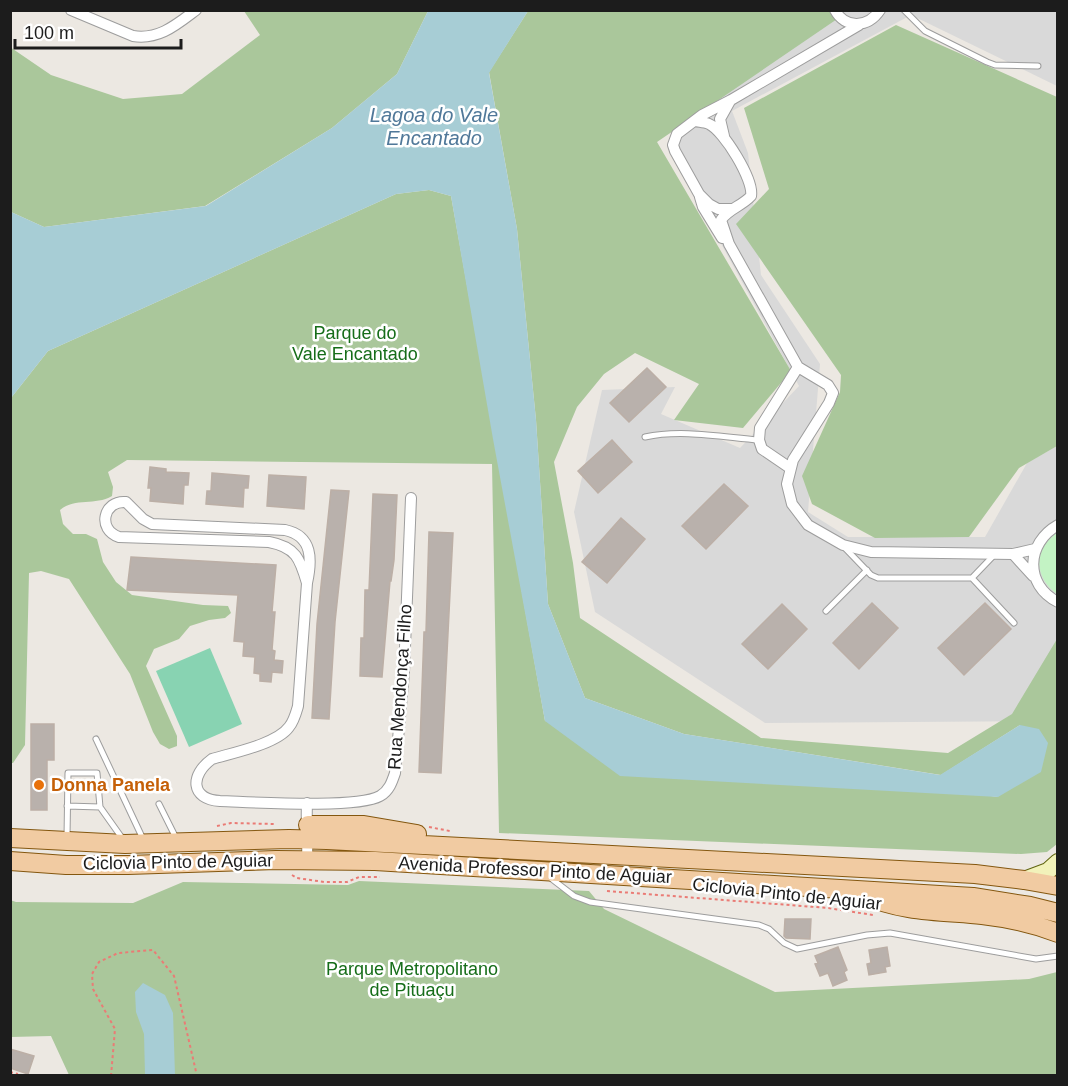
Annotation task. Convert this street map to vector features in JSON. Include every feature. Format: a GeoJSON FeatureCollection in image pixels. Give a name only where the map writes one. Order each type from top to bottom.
{"type":"FeatureCollection","features":[{"type":"Feature","properties":{"kind":"main road"},"geometry":{"type":"LineString","coordinates":[[308,832],[329,825],[370,826],[481,847]]}},
{"type":"Feature","properties":{"kind":"main road","name":"Avenida Professor Pinto de Aguiar"},"geometry":{"type":"LineString","coordinates":[[10,838],[125,844],[178,843],[308,832],[540,852],[903,870],[1024,879],[1058,886]]}},
{"type":"Feature","properties":{"kind":"main road","name":"Avenida Professor Pinto de Aguiar"},"geometry":{"type":"LineString","coordinates":[[10,861],[128,866],[307,860],[375,861],[973,897],[1058,913]]}},
{"type":"Feature","properties":{"kind":"main road"},"geometry":{"type":"LineString","coordinates":[[1024,879],[1048,871],[1058,862]]}},
{"type":"Feature","properties":{"kind":"main road"},"geometry":{"type":"LineString","coordinates":[[851,890],[894,906],[1011,919],[1058,933]]}},
{"type":"Feature","properties":{"kind":"street"},"geometry":{"type":"LineString","coordinates":[[71,10],[143,38],[165,32],[196,10]]}},
{"type":"Feature","properties":{"kind":"street"},"geometry":{"type":"LineString","coordinates":[[835,10],[846,22],[859,25]]}},
{"type":"Feature","properties":{"kind":"street"},"geometry":{"type":"LineString","coordinates":[[729,244],[719,235],[675,151],[673,145],[677,134],[702,115],[859,25],[872,20],[880,10]]}},
{"type":"Feature","properties":{"kind":"street"},"geometry":{"type":"LineString","coordinates":[[725,139],[720,119],[731,100]]}},
{"type":"Feature","properties":{"kind":"street"},"geometry":{"type":"LineString","coordinates":[[695,122],[710,124],[725,139],[746,174],[752,190],[746,202],[727,213],[721,220],[729,244],[798,367],[828,385],[833,393],[790,468],[788,494],[795,510],[808,525],[843,545],[871,552],[1013,554],[1035,549]]}},
{"type":"Feature","properties":{"kind":"street"},"geometry":{"type":"LineString","coordinates":[[699,194],[713,208],[733,210]]}},
{"type":"Feature","properties":{"kind":"street"},"geometry":{"type":"LineString","coordinates":[[790,468],[762,449],[758,434],[763,421],[798,367]]}},
{"type":"Feature","properties":{"kind":"street","name":"Rua Mendonça Filho"},"geometry":{"type":"LineString","coordinates":[[307,583],[298,706],[295,718],[289,728],[275,738],[212,759],[203,765],[196,781],[200,792],[206,798],[213,801],[348,803],[380,796],[392,783],[395,773],[404,672],[411,498]]}},
{"type":"Feature","properties":{"kind":"street"},"geometry":{"type":"LineString","coordinates":[[126,502],[143,519],[152,524],[295,532],[305,541],[308,549],[311,562],[307,583],[302,565],[296,555],[280,544],[119,537],[108,531],[105,525],[106,512],[115,503],[126,502]]}},
{"type":"Feature","properties":{"kind":"street"},"geometry":{"type":"LineString","coordinates":[[1034,578],[1032,566],[1035,549],[1046,533],[1058,525]]}},
{"type":"Feature","properties":{"kind":"street"},"geometry":{"type":"LineString","coordinates":[[1013,554],[1034,578],[1040,589],[1049,598],[1058,602]]}},
{"type":"Feature","properties":{"kind":"street"},"geometry":{"type":"LineString","coordinates":[[306,803],[307,860]]}},
{"type":"Feature","properties":{"kind":"street"},"geometry":{"type":"LineString","coordinates":[[329,803],[329,825]]}},
{"type":"Feature","properties":{"kind":"lane"},"geometry":{"type":"LineString","coordinates":[[904,10],[925,31],[987,62],[995,65],[1038,66]]}},
{"type":"Feature","properties":{"kind":"lane"},"geometry":{"type":"LineString","coordinates":[[645,437],[680,434],[759,440]]}},
{"type":"Feature","properties":{"kind":"lane"},"geometry":{"type":"LineString","coordinates":[[843,545],[878,578],[972,578],[997,553]]}},
{"type":"Feature","properties":{"kind":"lane"},"geometry":{"type":"LineString","coordinates":[[826,611],[867,570]]}},
{"type":"Feature","properties":{"kind":"lane"},"geometry":{"type":"LineString","coordinates":[[972,578],[1014,623]]}},
{"type":"Feature","properties":{"kind":"lane"},"geometry":{"type":"LineString","coordinates":[[96,739],[140,830],[144,843]]}},
{"type":"Feature","properties":{"kind":"lane"},"geometry":{"type":"LineString","coordinates":[[67,842],[68,773],[97,773],[100,807],[125,844]]}},
{"type":"Feature","properties":{"kind":"lane"},"geometry":{"type":"LineString","coordinates":[[159,804],[174,830],[178,843]]}},
{"type":"Feature","properties":{"kind":"lane"},"geometry":{"type":"LineString","coordinates":[[67,806],[100,807]]}},
{"type":"Feature","properties":{"kind":"lane"},"geometry":{"type":"LineString","coordinates":[[542,871],[579,899],[759,925],[769,929],[784,943],[797,949],[867,935],[890,933],[1036,959],[1058,956]]}},
{"type":"Feature","properties":{"kind":"path","name":"Ciclovia Pinto de Aguiar"},"geometry":{"type":"LineString","coordinates":[[288,873],[297,878],[324,882],[347,882],[359,877],[388,877]]}},
{"type":"Feature","properties":{"kind":"path","name":"Ciclovia Pinto de Aguiar"},"geometry":{"type":"LineString","coordinates":[[608,891],[828,908],[880,916]]}},
{"type":"Feature","properties":{"kind":"path"},"geometry":{"type":"LineString","coordinates":[[111,1076],[115,1029],[93,989],[92,974],[99,962],[118,953],[153,950],[174,976],[197,1076]]}},
{"type":"Feature","properties":{"kind":"path"},"geometry":{"type":"LineString","coordinates":[[10,1072],[18,1074]]}},
{"type":"Feature","properties":{"kind":"shaded area"},"geometry":{"type":"Polygon","coordinates":[[[796,11],[1057,11],[1057,86],[911,15],[732,111],[748,153],[761,275],[820,364],[808,512],[848,537],[985,537],[1027,463],[1057,446],[1057,721],[765,723],[595,612],[574,512],[602,390],[675,387],[661,414],[740,448],[799,386],[667,145],[796,11]]]}},
{"type":"Feature","properties":{"kind":"green space"},"geometry":{"type":"Polygon","coordinates":[[[244,11],[428,11],[397,74],[332,128],[205,206],[44,227],[11,212],[10,47],[51,75],[123,99],[182,94],[260,35],[244,11]]]}},
{"type":"Feature","properties":{"kind":"green space","name":"Parque do Vale Encantado"},"geometry":{"type":"Polygon","coordinates":[[[528,11],[843,11],[843,15],[657,142],[791,371],[743,428],[674,420],[699,384],[635,353],[604,374],[577,407],[554,462],[573,563],[580,618],[761,738],[948,753],[1012,714],[1057,639],[1057,844],[1047,852],[1021,854],[499,833],[492,464],[127,460],[108,472],[113,487],[112,496],[99,501],[79,502],[66,506],[60,510],[63,524],[73,534],[86,534],[97,539],[103,562],[116,582],[132,595],[203,605],[228,606],[231,613],[225,618],[190,626],[179,639],[154,649],[146,666],[177,736],[177,746],[169,749],[160,744],[130,674],[69,579],[41,571],[29,573],[25,745],[11,763],[11,398],[48,351],[396,194],[429,190],[451,196],[545,721],[997,797],[1020,725],[941,775],[684,734],[585,698],[548,604],[536,420],[517,229],[489,72],[528,11]]]}},
{"type":"Feature","properties":{"kind":"green space"},"geometry":{"type":"Polygon","coordinates":[[[896,25],[1057,97],[1057,446],[1019,468],[969,537],[875,538],[812,504],[802,476],[840,392],[841,375],[736,224],[769,189],[744,108],[896,25]]]}},
{"type":"Feature","properties":{"kind":"green space"},"geometry":{"type":"Polygon","coordinates":[[[1057,533],[1057,594],[1044,580],[1039,564],[1044,547],[1057,533]]]}},
{"type":"Feature","properties":{"kind":"green space"},"geometry":{"type":"Polygon","coordinates":[[[210,648],[242,724],[189,747],[156,671],[210,648]]]}},
{"type":"Feature","properties":{"kind":"green space","name":"Parque Metropolitano de Pituaçu"},"geometry":{"type":"Polygon","coordinates":[[[359,881],[589,891],[604,909],[775,992],[1029,979],[1057,972],[1057,1075],[69,1075],[51,1036],[11,1037],[10,900],[16,902],[133,903],[183,882],[348,885],[359,881]]]}},
{"type":"Feature","properties":{"kind":"water","name":"Lagoa do Vale Encantado"},"geometry":{"type":"Polygon","coordinates":[[[428,11],[528,11],[489,73],[517,229],[536,420],[548,604],[585,698],[684,734],[940,775],[1020,725],[1039,729],[1048,743],[1041,772],[998,797],[620,776],[545,721],[451,196],[429,190],[396,194],[48,351],[11,398],[11,212],[44,227],[206,206],[332,128],[397,74],[428,11]]]}},
{"type":"Feature","properties":{"kind":"water"},"geometry":{"type":"Polygon","coordinates":[[[143,983],[165,995],[173,1013],[175,1075],[145,1075],[144,1034],[136,1012],[135,992],[143,983]]]}},
{"type":"Feature","properties":{"kind":"building"},"geometry":{"type":"Polygon","coordinates":[[[647,368],[666,387],[629,422],[610,403],[647,368]]]}},
{"type":"Feature","properties":{"kind":"building"},"geometry":{"type":"Polygon","coordinates":[[[612,440],[632,462],[598,493],[578,471],[612,440]]]}},
{"type":"Feature","properties":{"kind":"building"},"geometry":{"type":"Polygon","coordinates":[[[150,467],[166,469],[166,472],[189,473],[188,485],[184,485],[183,504],[150,501],[151,488],[148,488],[150,467]]]}},
{"type":"Feature","properties":{"kind":"building"},"geometry":{"type":"Polygon","coordinates":[[[212,473],[249,476],[248,488],[244,488],[243,507],[206,504],[207,491],[211,491],[212,473]]]}},
{"type":"Feature","properties":{"kind":"building"},"geometry":{"type":"Polygon","coordinates":[[[269,475],[306,477],[304,509],[267,506],[269,475]]]}},
{"type":"Feature","properties":{"kind":"building"},"geometry":{"type":"Polygon","coordinates":[[[724,484],[748,506],[706,549],[682,526],[724,484]]]}},
{"type":"Feature","properties":{"kind":"building"},"geometry":{"type":"Polygon","coordinates":[[[331,490],[349,491],[335,622],[329,719],[312,718],[317,624],[331,490]]]}},
{"type":"Feature","properties":{"kind":"building"},"geometry":{"type":"Polygon","coordinates":[[[373,494],[397,495],[394,560],[390,581],[382,677],[360,676],[365,590],[369,590],[373,494]]]}},
{"type":"Feature","properties":{"kind":"building"},"geometry":{"type":"Polygon","coordinates":[[[621,518],[645,539],[607,583],[582,562],[621,518]]]}},
{"type":"Feature","properties":{"kind":"building"},"geometry":{"type":"Polygon","coordinates":[[[429,532],[453,533],[441,773],[419,772],[429,532]]]}},
{"type":"Feature","properties":{"kind":"building"},"geometry":{"type":"Polygon","coordinates":[[[131,557],[276,565],[272,650],[275,651],[274,660],[283,661],[282,673],[272,672],[271,682],[260,681],[260,674],[254,673],[255,657],[243,656],[244,642],[234,641],[238,595],[127,590],[131,557]]]}},
{"type":"Feature","properties":{"kind":"building"},"geometry":{"type":"Polygon","coordinates":[[[872,603],[898,628],[859,669],[833,643],[872,603]]]}},
{"type":"Feature","properties":{"kind":"building"},"geometry":{"type":"Polygon","coordinates":[[[985,603],[1011,629],[964,675],[938,648],[985,603]]]}},
{"type":"Feature","properties":{"kind":"building"},"geometry":{"type":"Polygon","coordinates":[[[782,604],[807,629],[768,669],[742,644],[782,604]]]}},
{"type":"Feature","properties":{"kind":"building","name":"Donna Panela"},"geometry":{"type":"Polygon","coordinates":[[[31,724],[54,724],[54,760],[47,760],[47,810],[31,810],[31,724]]]}},
{"type":"Feature","properties":{"kind":"building"},"geometry":{"type":"Polygon","coordinates":[[[785,919],[811,919],[810,939],[786,938],[784,936],[785,919]]]}},
{"type":"Feature","properties":{"kind":"building"},"geometry":{"type":"Polygon","coordinates":[[[838,947],[847,970],[844,972],[847,980],[833,986],[828,973],[820,976],[815,964],[818,963],[815,956],[838,947]]]}},
{"type":"Feature","properties":{"kind":"building"},"geometry":{"type":"Polygon","coordinates":[[[887,947],[890,966],[885,967],[886,972],[869,975],[867,964],[871,963],[869,950],[887,947]]]}},
{"type":"Feature","properties":{"kind":"building"},"geometry":{"type":"Polygon","coordinates":[[[10,1049],[34,1056],[28,1074],[10,1068],[10,1049]]]}},
{"type":"Feature","properties":{"kind":"place","name":"Donna Panela"},"geometry":{"type":"Point","coordinates":[39,785]}}]}
